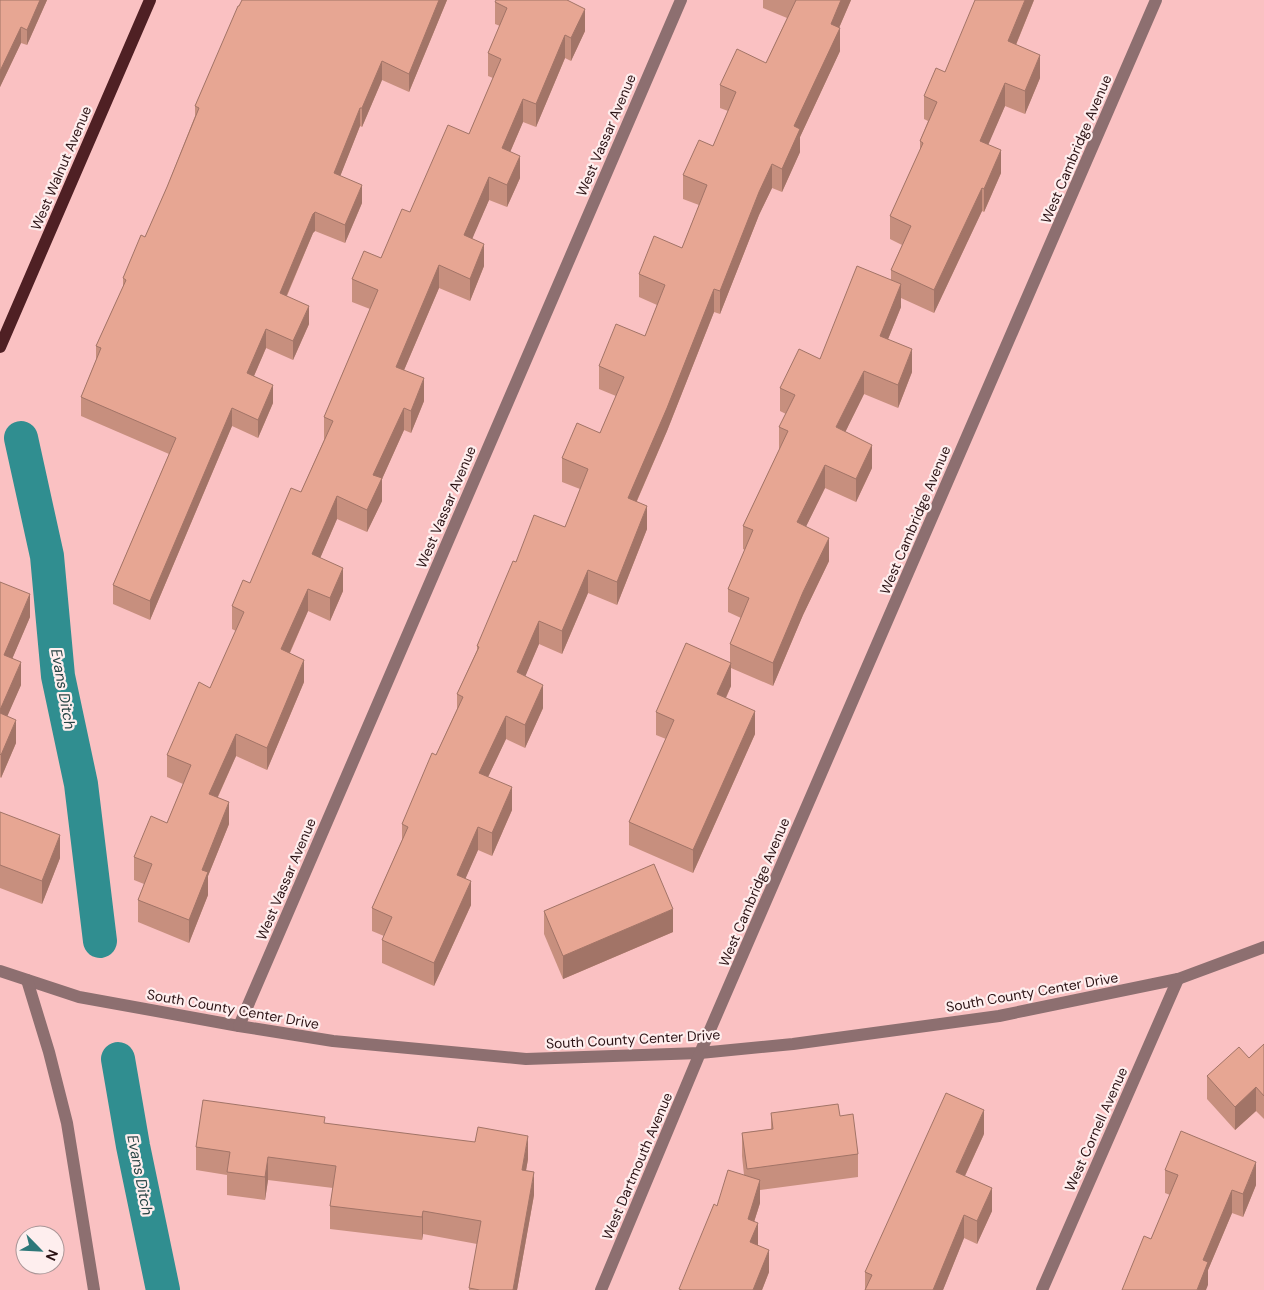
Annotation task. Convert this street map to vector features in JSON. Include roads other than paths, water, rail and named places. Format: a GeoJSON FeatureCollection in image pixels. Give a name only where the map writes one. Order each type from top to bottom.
{"type":"FeatureCollection","features":[{"type":"Feature","properties":{"kind":"main road","name":"West Walnut Avenue"},"geometry":{"type":"LineString","coordinates":[[0,347],[150,0]]}},
{"type":"Feature","properties":{"kind":"street","name":"West Vassar Avenue"},"geometry":{"type":"LineString","coordinates":[[239,1026],[681,0]]}},
{"type":"Feature","properties":{"kind":"street","name":"West Cambridge Avenue"},"geometry":{"type":"LineString","coordinates":[[700,1053],[1156,0]]}},
{"type":"Feature","properties":{"kind":"street","name":"South County Center Drive"},"geometry":{"type":"LineString","coordinates":[[0,971],[79,997],[239,1026],[333,1041],[526,1059],[700,1053],[793,1044],[998,1016],[1178,979],[1264,947]]}},
{"type":"Feature","properties":{"kind":"street","name":"West Cornell Avenue"},"geometry":{"type":"LineString","coordinates":[[1042,1290],[1178,979]]}},
{"type":"Feature","properties":{"kind":"street"},"geometry":{"type":"LineString","coordinates":[[27,980],[49,1052],[67,1123],[94,1290]]}},
{"type":"Feature","properties":{"kind":"street","name":"West Dartmouth Avenue"},"geometry":{"type":"LineString","coordinates":[[601,1290],[700,1053]]}},
{"type":"Feature","properties":{"kind":"waterway","name":"Evans Ditch"},"geometry":{"type":"LineString","coordinates":[[21,438],[47,556],[58,676],[81,784],[100,941]]}},
{"type":"Feature","properties":{"kind":"waterway","name":"Evans Ditch"},"geometry":{"type":"LineString","coordinates":[[118,1059],[133,1146],[163,1290]]}}]}
